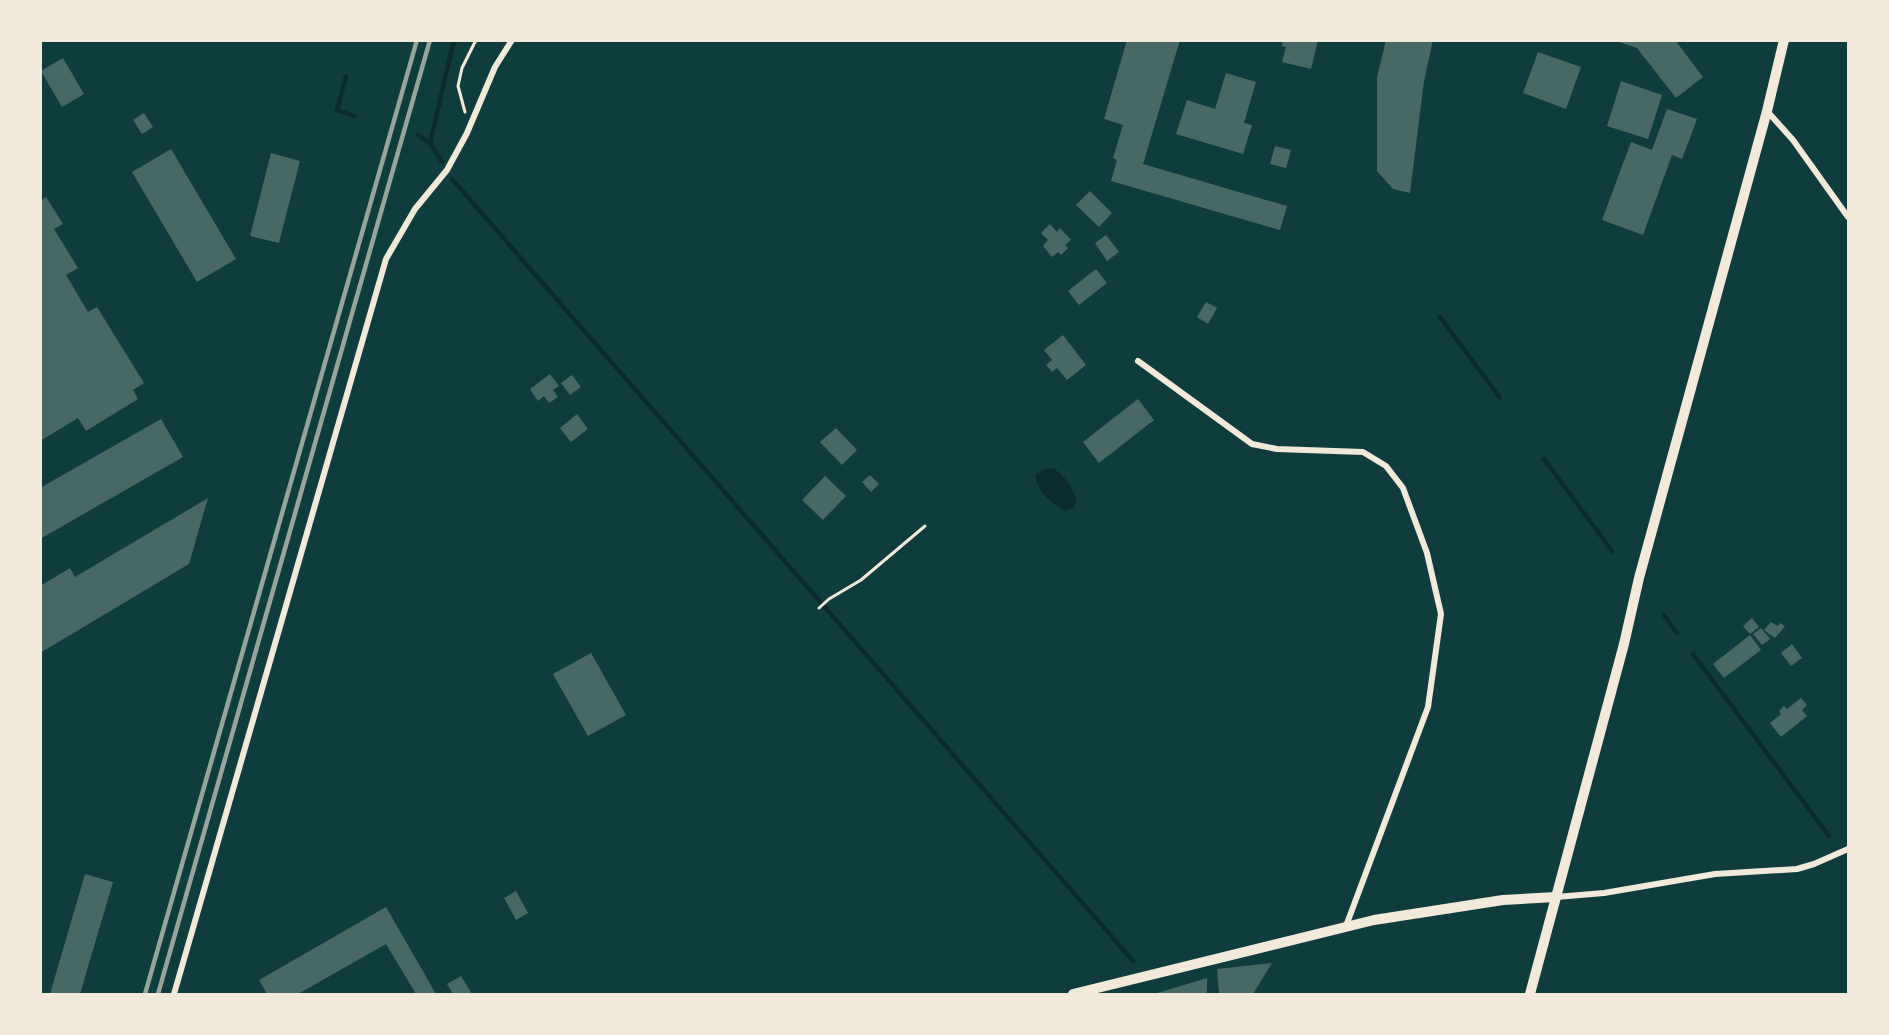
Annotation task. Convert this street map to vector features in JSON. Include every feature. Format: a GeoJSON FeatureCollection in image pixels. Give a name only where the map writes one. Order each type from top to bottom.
{"type":"FeatureCollection","features":[{"type":"Feature","properties":{"kind":"street"},"geometry":{"type":"LineString","coordinates":[[174,994],[386,259],[415,209],[447,170],[471,124],[495,67],[512,40]]}},
{"type":"Feature","properties":{"kind":"street"},"geometry":{"type":"LineString","coordinates":[[1530,994],[1624,644],[1639,578],[1767,111],[1784,40]]}},
{"type":"Feature","properties":{"kind":"street"},"geometry":{"type":"LineString","coordinates":[[1767,111],[1793,140],[1848,217]]}},
{"type":"Feature","properties":{"kind":"street"},"geometry":{"type":"LineString","coordinates":[[1138,361],[1252,444],[1277,449],[1363,452],[1386,466],[1403,488],[1427,553],[1441,614],[1428,707],[1346,927]]}},
{"type":"Feature","properties":{"kind":"street"},"geometry":{"type":"LineString","coordinates":[[1073,994],[1374,920],[1503,900],[1604,893],[1715,874],[1797,869],[1848,849]]}},
{"type":"Feature","properties":{"kind":"path"},"geometry":{"type":"LineString","coordinates":[[471,124],[465,113],[458,86],[462,68],[476,40]]}},
{"type":"Feature","properties":{"kind":"path"},"geometry":{"type":"LineString","coordinates":[[819,608],[829,599],[861,580],[925,526]]}},
{"type":"Feature","properties":{"kind":"water"},"geometry":{"type":"Polygon","coordinates":[[[1053,468],[1068,483],[1077,501],[1073,508],[1066,511],[1045,496],[1036,480],[1036,475],[1044,469],[1053,468]]]}},
{"type":"Feature","properties":{"kind":"building"},"geometry":{"type":"Polygon","coordinates":[[[1127,40],[1180,40],[1143,164],[1287,206],[1280,230],[1111,181],[1117,160],[1113,158],[1123,125],[1104,119],[1127,40]]]}},
{"type":"Feature","properties":{"kind":"building"},"geometry":{"type":"Polygon","coordinates":[[[1283,40],[1318,40],[1311,69],[1282,62],[1286,47],[1282,46],[1283,40]]]}},
{"type":"Feature","properties":{"kind":"building"},"geometry":{"type":"Polygon","coordinates":[[[1386,40],[1433,40],[1424,81],[1410,193],[1393,189],[1377,171],[1377,77],[1386,40]]]}},
{"type":"Feature","properties":{"kind":"building"},"geometry":{"type":"Polygon","coordinates":[[[1613,40],[1675,40],[1703,77],[1676,98],[1637,48],[1613,40]]]}},
{"type":"Feature","properties":{"kind":"building"},"geometry":{"type":"Polygon","coordinates":[[[1538,52],[1581,67],[1566,109],[1523,93],[1538,52]]]}},
{"type":"Feature","properties":{"kind":"building"},"geometry":{"type":"Polygon","coordinates":[[[63,58],[84,94],[62,107],[41,71],[63,58]]]}},
{"type":"Feature","properties":{"kind":"building"},"geometry":{"type":"Polygon","coordinates":[[[1226,73],[1256,82],[1244,123],[1252,125],[1243,154],[1176,134],[1187,100],[1215,109],[1226,73]]]}},
{"type":"Feature","properties":{"kind":"building"},"geometry":{"type":"Polygon","coordinates":[[[1621,81],[1662,95],[1648,139],[1607,126],[1621,81]]]}},
{"type":"Feature","properties":{"kind":"building"},"geometry":{"type":"Polygon","coordinates":[[[1667,109],[1697,119],[1682,159],[1672,155],[1643,235],[1602,220],[1631,142],[1652,150],[1667,109]]]}},
{"type":"Feature","properties":{"kind":"building"},"geometry":{"type":"Polygon","coordinates":[[[144,113],[153,127],[142,134],[133,120],[144,113]]]}},
{"type":"Feature","properties":{"kind":"building"},"geometry":{"type":"Polygon","coordinates":[[[1275,146],[1291,150],[1286,168],[1270,164],[1275,146]]]}},
{"type":"Feature","properties":{"kind":"building"},"geometry":{"type":"Polygon","coordinates":[[[171,149],[236,259],[197,282],[132,172],[171,149]]]}},
{"type":"Feature","properties":{"kind":"building"},"geometry":{"type":"Polygon","coordinates":[[[271,153],[300,161],[279,243],[250,236],[271,153]]]}},
{"type":"Feature","properties":{"kind":"building"},"geometry":{"type":"Polygon","coordinates":[[[1090,191],[1112,213],[1099,227],[1076,205],[1090,191]]]}},
{"type":"Feature","properties":{"kind":"building"},"geometry":{"type":"Polygon","coordinates":[[[46,197],[63,224],[54,229],[78,268],[66,275],[88,312],[97,307],[144,383],[133,390],[138,399],[86,431],[78,418],[40,441],[40,360],[42,359],[40,357],[40,201],[46,197]]]}},
{"type":"Feature","properties":{"kind":"building"},"geometry":{"type":"Polygon","coordinates":[[[1050,224],[1057,232],[1060,228],[1071,240],[1065,245],[1068,248],[1061,255],[1058,252],[1052,257],[1043,246],[1048,240],[1041,233],[1050,224]]]}},
{"type":"Feature","properties":{"kind":"building"},"geometry":{"type":"Polygon","coordinates":[[[1106,235],[1119,252],[1107,261],[1095,243],[1106,235]]]}},
{"type":"Feature","properties":{"kind":"building"},"geometry":{"type":"Polygon","coordinates":[[[1096,269],[1107,283],[1079,305],[1068,291],[1096,269]]]}},
{"type":"Feature","properties":{"kind":"building"},"geometry":{"type":"Polygon","coordinates":[[[1206,302],[1217,308],[1208,324],[1197,317],[1206,302]]]}},
{"type":"Feature","properties":{"kind":"building"},"geometry":{"type":"Polygon","coordinates":[[[1063,335],[1086,365],[1067,380],[1057,368],[1052,372],[1046,365],[1052,360],[1044,350],[1063,335]]]}},
{"type":"Feature","properties":{"kind":"building"},"geometry":{"type":"Polygon","coordinates":[[[550,374],[559,386],[553,390],[558,397],[549,403],[544,396],[538,401],[530,389],[550,374]]]}},
{"type":"Feature","properties":{"kind":"building"},"geometry":{"type":"Polygon","coordinates":[[[572,375],[581,387],[570,395],[561,383],[572,375]]]}},
{"type":"Feature","properties":{"kind":"building"},"geometry":{"type":"Polygon","coordinates":[[[1138,399],[1154,420],[1099,463],[1083,442],[1138,399]]]}},
{"type":"Feature","properties":{"kind":"building"},"geometry":{"type":"Polygon","coordinates":[[[577,414],[588,429],[571,442],[560,428],[577,414]]]}},
{"type":"Feature","properties":{"kind":"building"},"geometry":{"type":"Polygon","coordinates":[[[161,419],[183,457],[40,539],[40,488],[161,419]]]}},
{"type":"Feature","properties":{"kind":"building"},"geometry":{"type":"Polygon","coordinates":[[[836,428],[857,450],[842,465],[820,442],[836,428]]]}},
{"type":"Feature","properties":{"kind":"building"},"geometry":{"type":"Polygon","coordinates":[[[870,475],[879,484],[871,492],[862,482],[870,475]]]}},
{"type":"Feature","properties":{"kind":"building"},"geometry":{"type":"Polygon","coordinates":[[[825,476],[846,496],[823,520],[802,500],[825,476]]]}},
{"type":"Feature","properties":{"kind":"building"},"geometry":{"type":"Polygon","coordinates":[[[208,498],[189,564],[40,653],[40,586],[70,568],[75,577],[208,498]]]}},
{"type":"Feature","properties":{"kind":"building"},"geometry":{"type":"Polygon","coordinates":[[[1752,618],[1759,627],[1750,634],[1743,626],[1752,618]]]}},
{"type":"Feature","properties":{"kind":"building"},"geometry":{"type":"Polygon","coordinates":[[[1771,622],[1778,626],[1780,623],[1785,626],[1775,638],[1764,630],[1771,622]]]}},
{"type":"Feature","properties":{"kind":"building"},"geometry":{"type":"Polygon","coordinates":[[[1761,628],[1770,639],[1762,645],[1753,634],[1761,628]]]}},
{"type":"Feature","properties":{"kind":"building"},"geometry":{"type":"Polygon","coordinates":[[[1750,635],[1761,650],[1724,678],[1713,664],[1750,635]]]}},
{"type":"Feature","properties":{"kind":"building"},"geometry":{"type":"Polygon","coordinates":[[[1792,644],[1802,658],[1791,666],[1781,653],[1792,644]]]}},
{"type":"Feature","properties":{"kind":"building"},"geometry":{"type":"Polygon","coordinates":[[[591,653],[626,715],[588,736],[553,674],[591,653]]]}},
{"type":"Feature","properties":{"kind":"building"},"geometry":{"type":"Polygon","coordinates":[[[1801,698],[1807,705],[1802,710],[1807,716],[1781,737],[1770,723],[1781,714],[1779,711],[1784,706],[1787,709],[1801,698]]]}},
{"type":"Feature","properties":{"kind":"building"},"geometry":{"type":"Polygon","coordinates":[[[85,874],[113,882],[80,994],[50,994],[85,874]]]}},
{"type":"Feature","properties":{"kind":"building"},"geometry":{"type":"Polygon","coordinates":[[[516,891],[528,913],[516,920],[504,898],[516,891]]]}},
{"type":"Feature","properties":{"kind":"building"},"geometry":{"type":"Polygon","coordinates":[[[386,907],[436,994],[416,994],[386,944],[298,994],[267,994],[259,980],[386,907]]]}},
{"type":"Feature","properties":{"kind":"building"},"geometry":{"type":"Polygon","coordinates":[[[1272,963],[1253,994],[1219,994],[1217,969],[1272,963]]]}},
{"type":"Feature","properties":{"kind":"building"},"geometry":{"type":"Polygon","coordinates":[[[461,976],[472,994],[453,994],[447,984],[461,976]]]}},
{"type":"Feature","properties":{"kind":"building"},"geometry":{"type":"Polygon","coordinates":[[[1207,978],[1207,994],[1154,994],[1207,978]]]}},
{"type":"Feature","properties":{"kind":"waterway"},"geometry":{"type":"LineString","coordinates":[[430,143],[454,40]]}},
{"type":"Feature","properties":{"kind":"waterway"},"geometry":{"type":"LineString","coordinates":[[346,77],[337,110],[354,116]]}},
{"type":"Feature","properties":{"kind":"waterway"},"geometry":{"type":"LineString","coordinates":[[418,135],[430,143],[442,162]]}},
{"type":"Feature","properties":{"kind":"waterway"},"geometry":{"type":"LineString","coordinates":[[452,179],[1133,961]]}},
{"type":"Feature","properties":{"kind":"waterway"},"geometry":{"type":"LineString","coordinates":[[1440,317],[1500,398]]}},
{"type":"Feature","properties":{"kind":"waterway"},"geometry":{"type":"LineString","coordinates":[[1544,459],[1612,551]]}},
{"type":"Feature","properties":{"kind":"waterway"},"geometry":{"type":"LineString","coordinates":[[1664,615],[1677,633]]}},
{"type":"Feature","properties":{"kind":"waterway"},"geometry":{"type":"LineString","coordinates":[[1693,654],[1829,836]]}},
{"type":"Feature","properties":{"kind":"railway"},"geometry":{"type":"LineString","coordinates":[[145,994],[417,40]]}},
{"type":"Feature","properties":{"kind":"railway"},"geometry":{"type":"LineString","coordinates":[[158,994],[430,40]]}}]}
